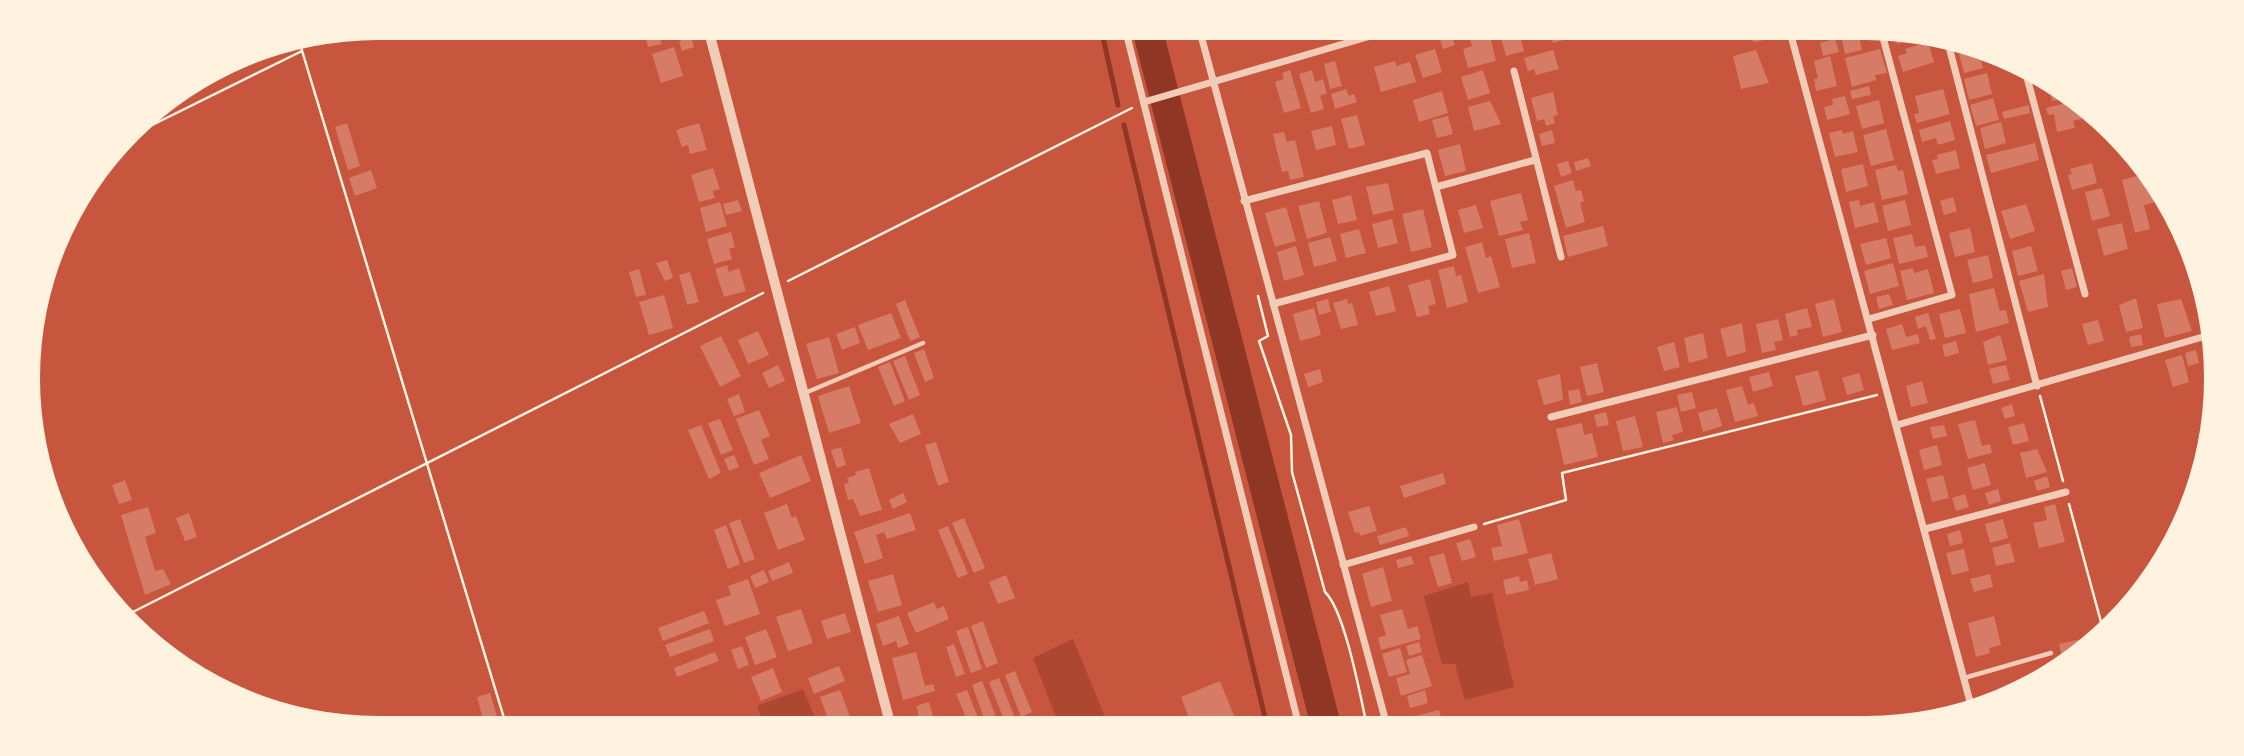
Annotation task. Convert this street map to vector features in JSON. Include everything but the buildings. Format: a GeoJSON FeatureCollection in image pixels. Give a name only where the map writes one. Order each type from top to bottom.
{"type":"FeatureCollection","features":[{"type":"Feature","properties":{"kind":"street"},"geometry":{"type":"LineString","coordinates":[[711,40],[888,716]]}},
{"type":"Feature","properties":{"kind":"street"},"geometry":{"type":"LineString","coordinates":[[1128,40],[1297,716]]}},
{"type":"Feature","properties":{"kind":"street"},"geometry":{"type":"LineString","coordinates":[[1202,40],[1384,716]]}},
{"type":"Feature","properties":{"kind":"street"},"geometry":{"type":"LineString","coordinates":[[1144,102],[1357,40]]}},
{"type":"Feature","properties":{"kind":"street"},"geometry":{"type":"LineString","coordinates":[[1792,40],[1970,699]]}},
{"type":"Feature","properties":{"kind":"street"},"geometry":{"type":"LineString","coordinates":[[1869,319],[1952,295],[1884,41]]}},
{"type":"Feature","properties":{"kind":"street"},"geometry":{"type":"LineString","coordinates":[[1950,51],[2038,386]]}},
{"type":"Feature","properties":{"kind":"street"},"geometry":{"type":"LineString","coordinates":[[1514,71],[1561,257]]}},
{"type":"Feature","properties":{"kind":"street"},"geometry":{"type":"LineString","coordinates":[[2028,82],[2085,294]]}},
{"type":"Feature","properties":{"kind":"street"},"geometry":{"type":"LineString","coordinates":[[1244,201],[1427,153],[1453,256],[1273,304]]}},
{"type":"Feature","properties":{"kind":"street"},"geometry":{"type":"LineString","coordinates":[[1436,187],[1535,160]]}},
{"type":"Feature","properties":{"kind":"street"},"geometry":{"type":"LineString","coordinates":[[1551,417],[1872,335]]}},
{"type":"Feature","properties":{"kind":"street"},"geometry":{"type":"LineString","coordinates":[[1897,425],[2201,337]]}},
{"type":"Feature","properties":{"kind":"street"},"geometry":{"type":"LineString","coordinates":[[1925,529],[2066,492]]}},
{"type":"Feature","properties":{"kind":"street"},"geometry":{"type":"LineString","coordinates":[[1343,565],[1474,527]]}},
{"type":"Feature","properties":{"kind":"lane"},"geometry":{"type":"LineString","coordinates":[[803,394],[923,343]]}},
{"type":"Feature","properties":{"kind":"lane"},"geometry":{"type":"LineString","coordinates":[[1964,678],[2051,653]]}},
{"type":"Feature","properties":{"kind":"path"},"geometry":{"type":"LineString","coordinates":[[156,123],[302,51],[503,716]]}},
{"type":"Feature","properties":{"kind":"path"},"geometry":{"type":"LineString","coordinates":[[134,612],[1144,102]]}},
{"type":"Feature","properties":{"kind":"path"},"geometry":{"type":"LineString","coordinates":[[1258,296],[1268,336],[1259,341],[1291,436],[1292,472],[1325,592],[1333,600],[1345,639],[1364,716]]}},
{"type":"Feature","properties":{"kind":"path"},"geometry":{"type":"LineString","coordinates":[[2038,386],[2101,621]]}},
{"type":"Feature","properties":{"kind":"path"},"geometry":{"type":"LineString","coordinates":[[1474,527],[1566,500],[1562,473],[1888,392]]}},
{"type":"Feature","properties":{"kind":"shaded area"},"geometry":{"type":"Polygon","coordinates":[[[1468,582],[1471,597],[1492,593],[1514,687],[1465,700],[1455,664],[1442,664],[1424,596],[1468,582]]]}},
{"type":"Feature","properties":{"kind":"shaded area"},"geometry":{"type":"Polygon","coordinates":[[[1073,639],[1105,716],[1056,716],[1033,658],[1073,639]]]}},
{"type":"Feature","properties":{"kind":"shaded area"},"geometry":{"type":"Polygon","coordinates":[[[803,689],[814,716],[761,716],[757,706],[803,689]]]}},
{"type":"Feature","properties":{"kind":"waterway"},"geometry":{"type":"LineString","coordinates":[[1104,40],[1118,105]]}},
{"type":"Feature","properties":{"kind":"waterway"},"geometry":{"type":"LineString","coordinates":[[1150,40],[1323,716]]}},
{"type":"Feature","properties":{"kind":"waterway"},"geometry":{"type":"LineString","coordinates":[[1124,125],[1265,716]]}}]}
